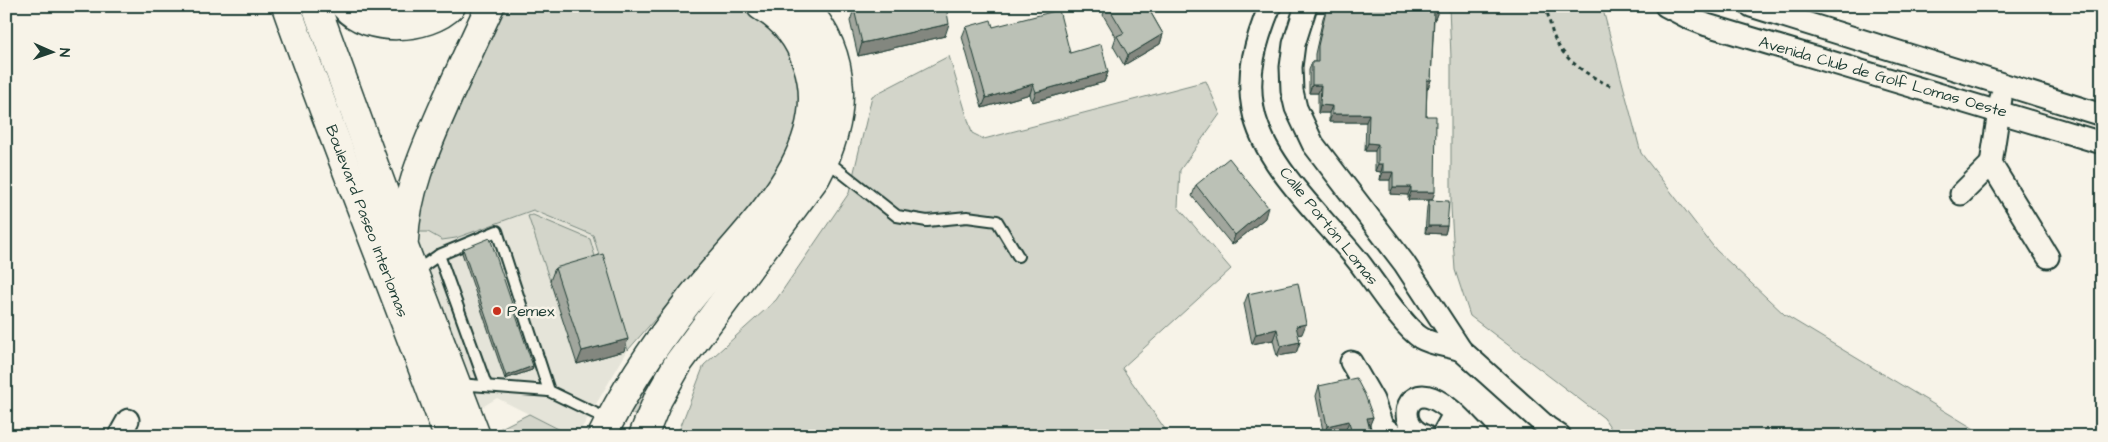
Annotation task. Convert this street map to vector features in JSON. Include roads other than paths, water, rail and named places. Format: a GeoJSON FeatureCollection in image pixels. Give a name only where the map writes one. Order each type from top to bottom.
{"type":"FeatureCollection","features":[{"type":"Feature","properties":{"kind":"main road","name":"Boulevard Paseo Interlomas"},"geometry":{"type":"LineString","coordinates":[[286,6],[318,98],[396,296],[448,436]]}},
{"type":"Feature","properties":{"kind":"main road","name":"Boulevard Paseo Interlomas"},"geometry":{"type":"LineString","coordinates":[[316,6],[476,436]]}},
{"type":"Feature","properties":{"kind":"main road"},"geometry":{"type":"LineString","coordinates":[[345,6],[354,16],[363,20],[375,24],[400,25],[418,22],[446,12],[451,6]]}},
{"type":"Feature","properties":{"kind":"main road"},"geometry":{"type":"LineString","coordinates":[[404,246],[410,195],[428,141],[490,6]]}},
{"type":"Feature","properties":{"kind":"main road"},"geometry":{"type":"LineString","coordinates":[[639,436],[606,428],[642,366],[688,302],[768,205],[793,170],[807,142],[813,114],[814,91],[810,70],[802,47],[791,31],[779,18],[761,6]]}},
{"type":"Feature","properties":{"kind":"main road"},"geometry":{"type":"LineString","coordinates":[[643,436],[658,399],[679,362],[722,301],[816,177],[831,146],[839,113],[839,87],[834,61],[826,35],[804,6]]}},
{"type":"Feature","properties":{"kind":"street","name":"Calle Portón Lomas"},"geometry":{"type":"LineString","coordinates":[[1270,6],[1253,55],[1250,84],[1253,111],[1265,143],[1290,182],[1343,242],[1401,318],[1421,338],[1461,350]]}},
{"type":"Feature","properties":{"kind":"street","name":"Calle Portón Lomas"},"geometry":{"type":"LineString","coordinates":[[1306,6],[1294,44],[1291,67],[1294,100],[1304,127],[1313,144],[1404,263],[1461,350],[1549,433]]}},
{"type":"Feature","properties":{"kind":"street","name":"Avenida Club de Golf Lomas Oeste"},"geometry":{"type":"LineString","coordinates":[[1666,6],[1707,25],[2102,143]]}},
{"type":"Feature","properties":{"kind":"street","name":"Avenida Club de Golf Lomas Oeste"},"geometry":{"type":"LineString","coordinates":[[1751,6],[2102,115]]}},
{"type":"Feature","properties":{"kind":"street"},"geometry":{"type":"LineString","coordinates":[[1961,194],[1991,164],[2003,85]]}},
{"type":"Feature","properties":{"kind":"street"},"geometry":{"type":"LineString","coordinates":[[1991,164],[2048,257]]}},
{"type":"Feature","properties":{"kind":"street"},"geometry":{"type":"LineString","coordinates":[[1352,362],[1374,400],[1382,426],[1395,436]]}},
{"type":"Feature","properties":{"kind":"street"},"geometry":{"type":"LineString","coordinates":[[1424,436],[1416,433],[1409,425],[1407,407],[1413,399],[1423,396],[1432,398],[1454,414],[1477,436]]}},
{"type":"Feature","properties":{"kind":"street"},"geometry":{"type":"LineString","coordinates":[[1442,436],[1454,414]]}},
{"type":"Feature","properties":{"kind":"lane"},"geometry":{"type":"LineString","coordinates":[[826,159],[897,216],[927,220],[967,217],[997,221],[1018,256]]}},
{"type":"Feature","properties":{"kind":"lane"},"geometry":{"type":"LineString","coordinates":[[414,272],[439,255],[497,231],[549,391]]}},
{"type":"Feature","properties":{"kind":"lane"},"geometry":{"type":"LineString","coordinates":[[439,255],[486,385]]}},
{"type":"Feature","properties":{"kind":"lane"},"geometry":{"type":"LineString","coordinates":[[458,384],[549,391],[606,428]]}},
{"type":"Feature","properties":{"kind":"place","name":"Pemex"},"geometry":{"type":"Point","coordinates":[497,311]}}]}
